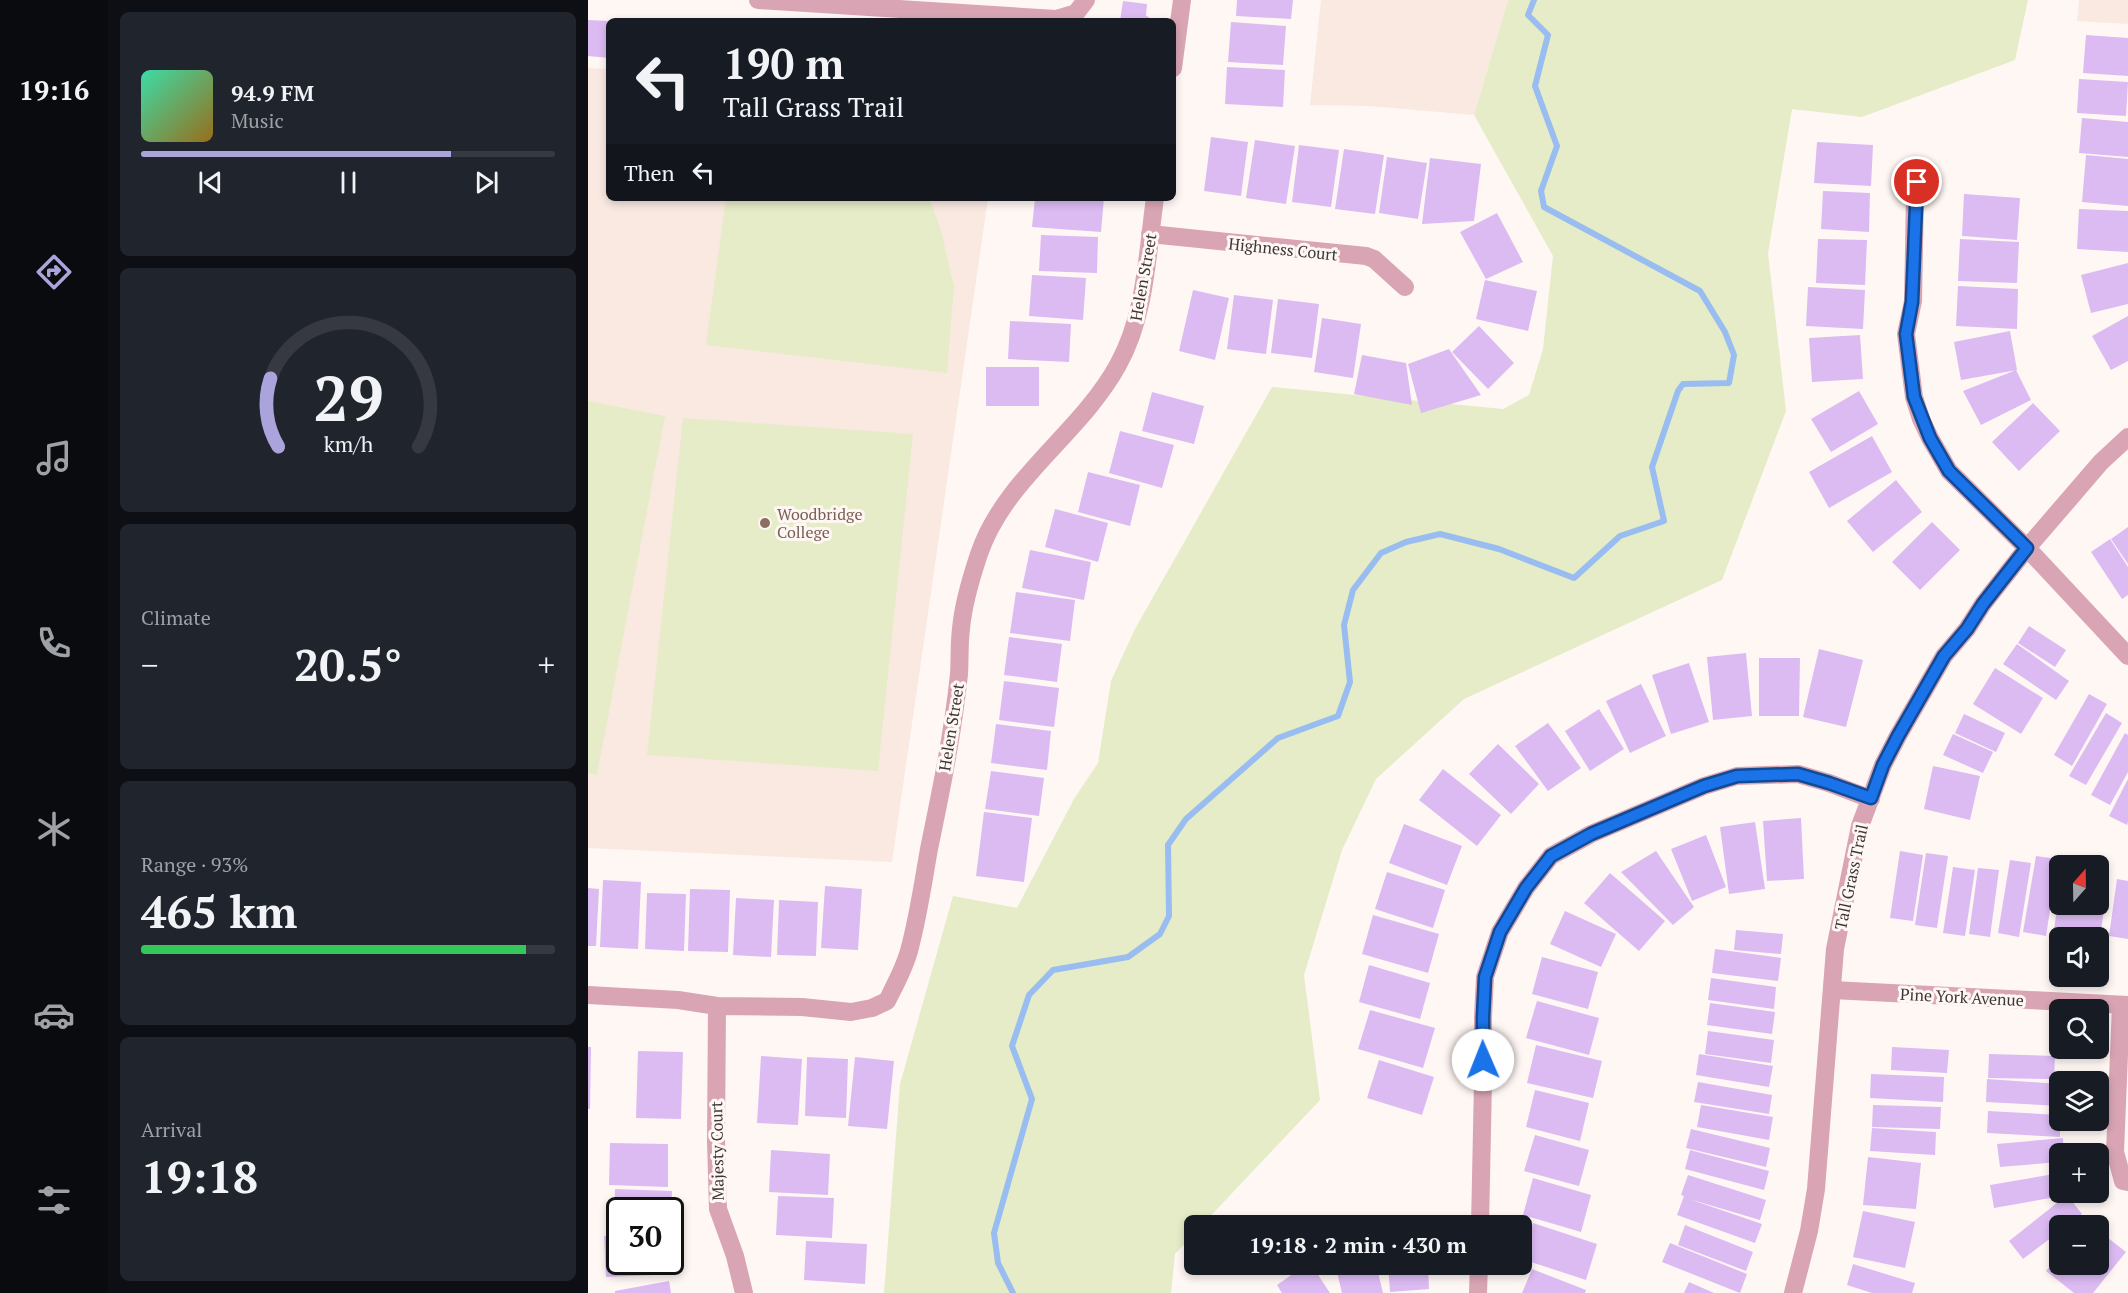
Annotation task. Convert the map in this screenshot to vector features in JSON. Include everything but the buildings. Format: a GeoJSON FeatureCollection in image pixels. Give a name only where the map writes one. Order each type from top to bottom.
{"type":"FeatureCollection","features":[{"type":"Feature","properties":{"kind":"street"},"geometry":{"type":"LineString","coordinates":[[758,0],[1000,8],[1051,18]]}},
{"type":"Feature","properties":{"kind":"street"},"geometry":{"type":"LineString","coordinates":[[1059,18],[1076,13],[1086,0]]}},
{"type":"Feature","properties":{"kind":"street"},"geometry":{"type":"LineString","coordinates":[[1176,45],[1182,0]]}},
{"type":"Feature","properties":{"kind":"street"},"geometry":{"type":"LineString","coordinates":[[1920,174],[1915,195],[1912,302],[1906,334],[1914,397],[1930,438],[1949,471],[2027,548],[2128,657]]}},
{"type":"Feature","properties":{"kind":"street","name":"Helen Street"},"geometry":{"type":"LineString","coordinates":[[588,995],[678,1000],[717,1006],[802,1006],[851,1012],[872,1008],[887,1001],[909,952],[945,766],[959,674],[961,627],[980,552],[997,517],[1018,487],[1073,426],[1118,367],[1131,340],[1140,309],[1155,201]]}},
{"type":"Feature","properties":{"kind":"street","name":"Highness Court"},"geometry":{"type":"LineString","coordinates":[[1150,234],[1366,256],[1374,259],[1405,287]]}},
{"type":"Feature","properties":{"kind":"street","name":"Tall Grass Trail"},"geometry":{"type":"LineString","coordinates":[[1794,1293],[1809,1231],[1816,1189],[1835,950],[1854,849],[1860,826],[1883,765],[1944,656],[2027,548],[2101,462],[2128,437]]}},
{"type":"Feature","properties":{"kind":"street"},"geometry":{"type":"LineString","coordinates":[[1480,1215],[1485,977],[1500,932],[1526,888],[1551,856],[1601,829],[1704,786],[1737,776],[1798,774],[1871,798]]}},
{"type":"Feature","properties":{"kind":"street","name":"Pine York Avenue"},"geometry":{"type":"LineString","coordinates":[[1832,990],[2124,1005]]}},
{"type":"Feature","properties":{"kind":"street"},"geometry":{"type":"LineString","coordinates":[[2124,1005],[2115,1152],[2123,1181],[2128,1182]]}},
{"type":"Feature","properties":{"kind":"street","name":"Majesty Court"},"geometry":{"type":"LineString","coordinates":[[717,1006],[718,1209],[735,1256],[744,1293]]}},
{"type":"Feature","properties":{"kind":"street"},"geometry":{"type":"LineString","coordinates":[[1478,1293],[1479,1275]]}},
{"type":"Feature","properties":{"kind":"shaded area"},"geometry":{"type":"Polygon","coordinates":[[[1321,0],[1508,0],[1474,115],[1369,106],[1310,105],[1321,0]]]}},
{"type":"Feature","properties":{"kind":"shaded area"},"geometry":{"type":"Polygon","coordinates":[[[2079,0],[2128,0],[2128,24],[2077,21],[2079,0]]]}},
{"type":"Feature","properties":{"kind":"shaded area","name":"Woodbridge College"},"geometry":{"type":"Polygon","coordinates":[[[588,68],[606,69],[606,201],[988,201],[892,862],[588,848],[588,68]]]}},
{"type":"Feature","properties":{"kind":"green space"},"geometry":{"type":"Polygon","coordinates":[[[1508,0],[2028,0],[2015,60],[1862,117],[1792,109],[1768,253],[1786,411],[1722,580],[1464,699],[1376,779],[1342,850],[1304,975],[1320,1100],[1211,1215],[1184,1215],[1184,1245],[1175,1254],[1171,1293],[884,1293],[900,1084],[953,896],[1017,908],[1074,799],[1098,763],[1111,681],[1135,629],[1272,387],[1503,409],[1529,395],[1543,349],[1553,256],[1474,115],[1508,0]]]}},
{"type":"Feature","properties":{"kind":"green space"},"geometry":{"type":"Polygon","coordinates":[[[726,201],[930,201],[940,227],[954,286],[947,373],[706,345],[726,201]]]}},
{"type":"Feature","properties":{"kind":"green space"},"geometry":{"type":"Polygon","coordinates":[[[588,401],[665,416],[597,775],[588,773],[588,401]]]}},
{"type":"Feature","properties":{"kind":"green space"},"geometry":{"type":"Polygon","coordinates":[[[683,418],[913,434],[878,771],[647,755],[683,418]]]}},
{"type":"Feature","properties":{"kind":"waterway"},"geometry":{"type":"LineString","coordinates":[[1013,1293],[998,1263],[994,1233],[1032,1099],[1012,1046],[1029,995],[1053,970],[1128,957],[1160,934],[1169,916],[1168,845],[1186,819],[1278,738],[1338,716],[1350,682],[1344,625],[1353,590],[1381,553],[1406,542],[1440,534],[1499,549],[1574,578],[1620,536],[1664,521],[1652,467],[1678,391],[1683,384],[1729,383],[1734,355],[1725,332],[1700,291],[1544,207],[1541,191],[1557,146],[1535,86],[1548,35],[1528,15],[1534,0]]}},
{"type":"Feature","properties":{"kind":"place","name":"Woodbridge College"},"geometry":{"type":"Point","coordinates":[765,523]}},
{"type":"Feature","properties":{"kind":"route"},"geometry":{"type":"LineString","coordinates":[[1483,1060],[1485,977],[1500,932],[1526,888],[1551,856],[1591,834],[1704,786],[1737,776],[1798,774],[1871,798],[1883,765],[1944,656],[2027,548],[1949,471],[1921,419],[1914,397],[1906,334],[1912,302],[1917,182]]}}]}
